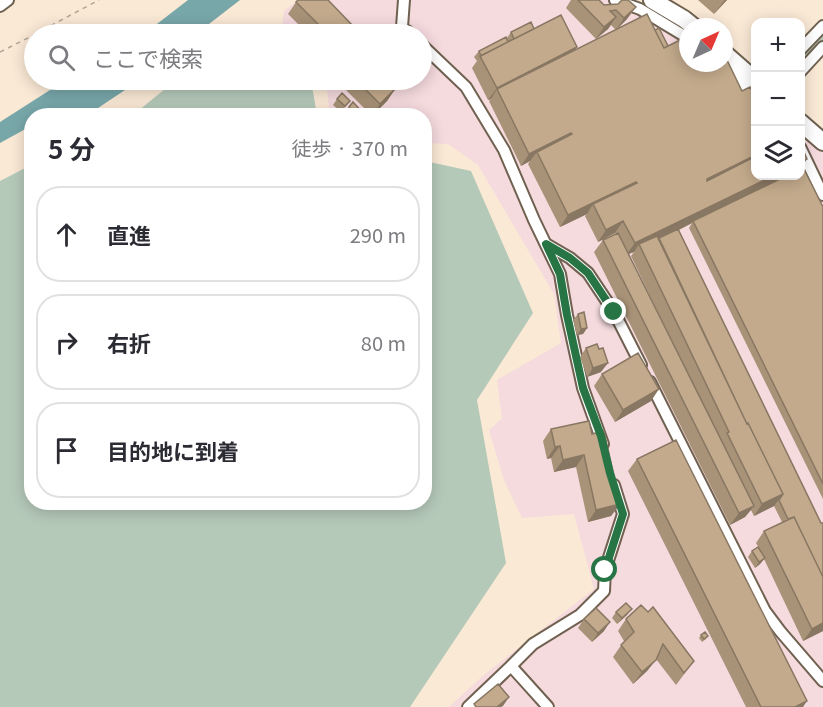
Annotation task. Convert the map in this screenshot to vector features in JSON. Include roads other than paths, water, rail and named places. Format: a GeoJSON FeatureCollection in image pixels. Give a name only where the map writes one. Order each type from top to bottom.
{"type":"FeatureCollection","features":[{"type":"Feature","properties":{"kind":"highway"},"geometry":{"type":"LineString","coordinates":[[652,0],[684,18]]}},
{"type":"Feature","properties":{"kind":"highway"},"geometry":{"type":"LineString","coordinates":[[669,0],[694,18]]}},
{"type":"Feature","properties":{"kind":"highway"},"geometry":{"type":"LineString","coordinates":[[733,50],[751,66]]}},
{"type":"Feature","properties":{"kind":"highway"},"geometry":{"type":"LineString","coordinates":[[733,61],[751,77]]}},
{"type":"Feature","properties":{"kind":"highway"},"geometry":{"type":"LineString","coordinates":[[805,115],[823,132]]}},
{"type":"Feature","properties":{"kind":"highway"},"geometry":{"type":"LineString","coordinates":[[805,126],[823,142]]}},
{"type":"Feature","properties":{"kind":"street"},"geometry":{"type":"LineString","coordinates":[[0,6],[8,0]]}},
{"type":"Feature","properties":{"kind":"street"},"geometry":{"type":"LineString","coordinates":[[402,24],[404,0]]}},
{"type":"Feature","properties":{"kind":"street"},"geometry":{"type":"LineString","coordinates":[[615,0],[640,9],[679,33]]}},
{"type":"Feature","properties":{"kind":"street"},"geometry":{"type":"LineString","coordinates":[[805,46],[823,26]]}},
{"type":"Feature","properties":{"kind":"street"},"geometry":{"type":"LineString","coordinates":[[805,67],[823,47]]}},
{"type":"Feature","properties":{"kind":"street"},"geometry":{"type":"LineString","coordinates":[[432,55],[466,87],[504,150],[560,274],[583,388],[606,454]]}},
{"type":"Feature","properties":{"kind":"street"},"geometry":{"type":"LineString","coordinates":[[727,72],[751,94]]}},
{"type":"Feature","properties":{"kind":"street"},"geometry":{"type":"LineString","coordinates":[[805,156],[823,195]]}},
{"type":"Feature","properties":{"kind":"street"},"geometry":{"type":"LineString","coordinates":[[546,244],[570,258],[588,273],[614,312],[765,611],[823,681]]}},
{"type":"Feature","properties":{"kind":"street"},"geometry":{"type":"LineString","coordinates":[[468,707],[533,645],[580,615],[604,591],[605,570],[623,514],[610,473]]}},
{"type":"Feature","properties":{"kind":"street"},"geometry":{"type":"LineString","coordinates":[[511,666],[548,707]]}},
{"type":"Feature","properties":{"kind":"water"},"geometry":{"type":"Polygon","coordinates":[[[188,0],[240,0],[209,24],[157,24],[188,0]]]}},
{"type":"Feature","properties":{"kind":"water"},"geometry":{"type":"Polygon","coordinates":[[[50,90],[125,90],[98,108],[24,108],[24,130],[0,143],[0,122],[50,90]]]}}]}
